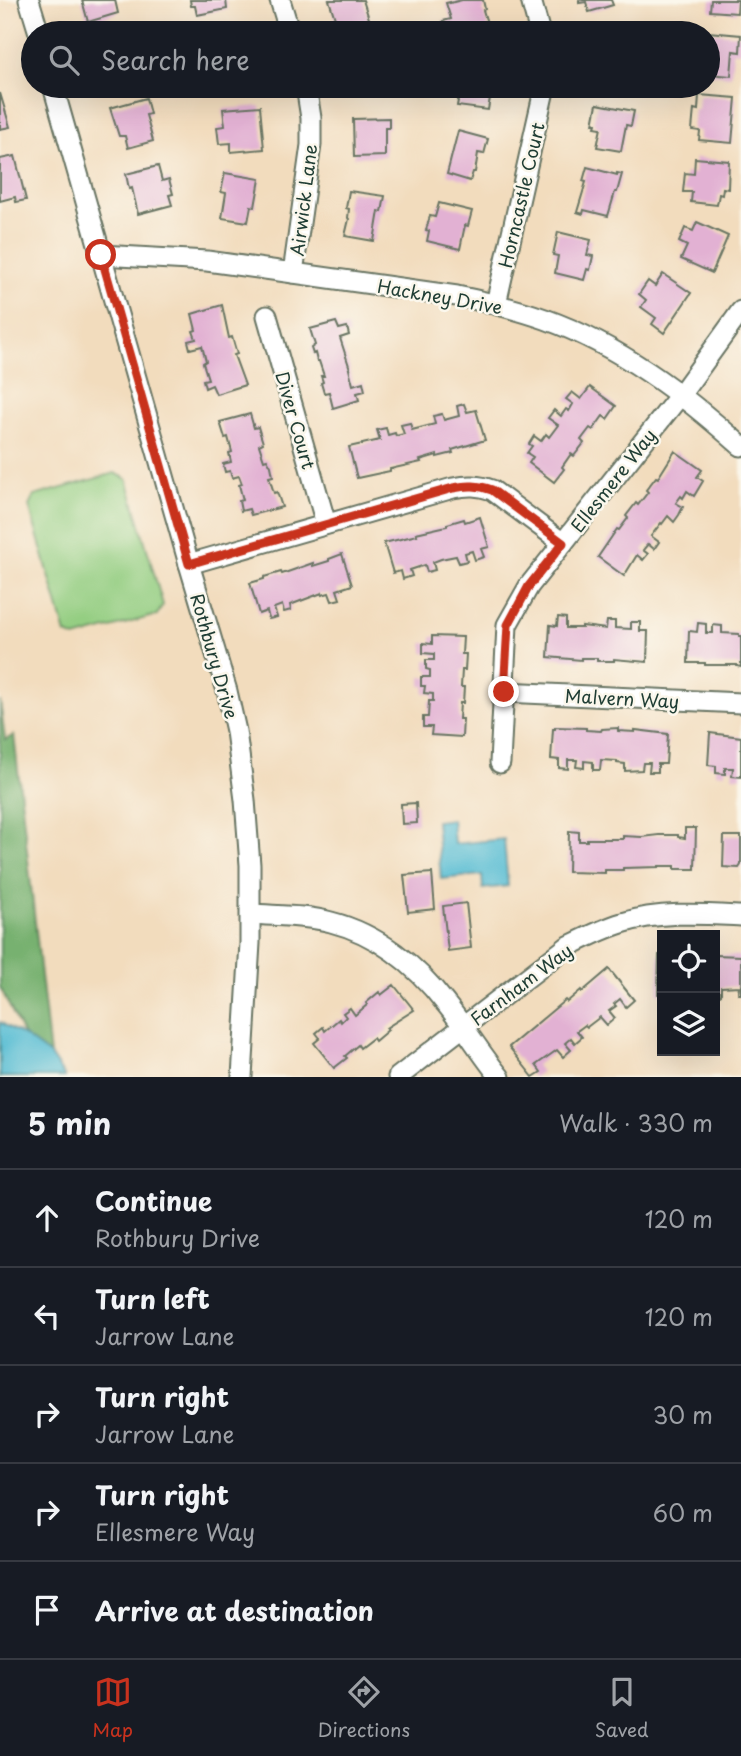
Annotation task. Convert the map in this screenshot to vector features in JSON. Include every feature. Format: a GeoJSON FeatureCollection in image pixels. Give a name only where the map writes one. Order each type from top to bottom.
{"type":"FeatureCollection","features":[{"type":"Feature","properties":{"kind":"street"},"geometry":{"type":"LineString","coordinates":[[29,0],[35,21]]}},
{"type":"Feature","properties":{"kind":"street"},"geometry":{"type":"LineString","coordinates":[[280,0],[286,21]]}},
{"type":"Feature","properties":{"kind":"street"},"geometry":{"type":"LineString","coordinates":[[531,0],[537,21]]}},
{"type":"Feature","properties":{"kind":"street","name":"Rothbury Drive"},"geometry":{"type":"LineString","coordinates":[[56,98],[227,691],[236,731],[245,800],[251,914],[242,1077]]}},
{"type":"Feature","properties":{"kind":"street","name":"Airwick Lane"},"geometry":{"type":"LineString","coordinates":[[293,273],[311,145],[308,98]]}},
{"type":"Feature","properties":{"kind":"street","name":"Horncastle Court"},"geometry":{"type":"LineString","coordinates":[[496,304],[542,98]]}},
{"type":"Feature","properties":{"kind":"street","name":"Hackney Drive"},"geometry":{"type":"LineString","coordinates":[[101,255],[207,261],[457,296],[496,304],[545,319],[586,336],[639,365],[681,394],[741,446]]}},
{"type":"Feature","properties":{"kind":"street","name":"Ellesmere Way"},"geometry":{"type":"LineString","coordinates":[[500,764],[508,625],[529,586],[681,394],[741,311]]}},
{"type":"Feature","properties":{"kind":"street","name":"Diver Court"},"geometry":{"type":"LineString","coordinates":[[267,316],[326,524]]}},
{"type":"Feature","properties":{"kind":"street"},"geometry":{"type":"LineString","coordinates":[[189,564],[469,485],[492,490],[563,543]]}},
{"type":"Feature","properties":{"kind":"street","name":"Malvern Way"},"geometry":{"type":"LineString","coordinates":[[504,692],[741,703]]}},
{"type":"Feature","properties":{"kind":"street"},"geometry":{"type":"LineString","coordinates":[[251,914],[322,920],[356,929],[370,936],[399,956],[424,979],[446,1003],[500,1077]]}},
{"type":"Feature","properties":{"kind":"street","name":"Farnham Way"},"geometry":{"type":"LineString","coordinates":[[398,1077],[567,947],[594,933],[622,922],[652,916],[741,916]]}},
{"type":"Feature","properties":{"kind":"green space"},"geometry":{"type":"Polygon","coordinates":[[[115,473],[127,479],[163,605],[157,615],[75,638],[66,634],[29,506],[34,496],[115,473]]]}},
{"type":"Feature","properties":{"kind":"green space"},"geometry":{"type":"Polygon","coordinates":[[[0,701],[5,740],[14,735],[50,1055],[24,1036],[0,987],[0,701]]]}},
{"type":"Feature","properties":{"kind":"water"},"geometry":{"type":"Polygon","coordinates":[[[452,819],[454,844],[504,839],[508,886],[483,889],[482,875],[441,879],[436,821],[452,819]]]}},
{"type":"Feature","properties":{"kind":"water"},"geometry":{"type":"Polygon","coordinates":[[[0,1022],[50,1055],[65,1077],[0,1077],[0,1022]]]}},
{"type":"Feature","properties":{"kind":"building"},"geometry":{"type":"Polygon","coordinates":[[[82,0],[115,0],[118,13],[88,21],[82,0]]]}},
{"type":"Feature","properties":{"kind":"building"},"geometry":{"type":"Polygon","coordinates":[[[190,0],[226,0],[227,9],[197,15],[190,0]]]}},
{"type":"Feature","properties":{"kind":"building"},"geometry":{"type":"Polygon","coordinates":[[[329,0],[363,0],[370,21],[336,21],[329,0]]]}},
{"type":"Feature","properties":{"kind":"building"},"geometry":{"type":"Polygon","coordinates":[[[483,0],[486,21],[443,21],[451,19],[446,3],[483,0]]]}},
{"type":"Feature","properties":{"kind":"building"},"geometry":{"type":"Polygon","coordinates":[[[579,0],[611,0],[613,5],[589,12],[586,2],[579,3],[579,0]]]}},
{"type":"Feature","properties":{"kind":"building"},"geometry":{"type":"Polygon","coordinates":[[[711,0],[738,0],[737,13],[710,11],[711,0]]]}},
{"type":"Feature","properties":{"kind":"building"},"geometry":{"type":"Polygon","coordinates":[[[720,33],[741,35],[740,52],[733,51],[731,76],[720,75],[720,33]]]}},
{"type":"Feature","properties":{"kind":"building"},"geometry":{"type":"Polygon","coordinates":[[[0,93],[10,127],[0,129],[0,93]]]}},
{"type":"Feature","properties":{"kind":"building"},"geometry":{"type":"Polygon","coordinates":[[[146,98],[150,114],[146,115],[153,141],[128,148],[125,136],[119,136],[110,108],[146,98]]]}},
{"type":"Feature","properties":{"kind":"building"},"geometry":{"type":"Polygon","coordinates":[[[458,98],[490,98],[488,110],[457,106],[458,98]]]}},
{"type":"Feature","properties":{"kind":"building"},"geometry":{"type":"Polygon","coordinates":[[[699,98],[736,98],[732,143],[699,140],[700,131],[692,130],[694,109],[698,110],[699,98]]]}},
{"type":"Feature","properties":{"kind":"building"},"geometry":{"type":"Polygon","coordinates":[[[597,104],[634,111],[631,126],[626,125],[621,151],[597,147],[601,128],[593,124],[597,104]]]}},
{"type":"Feature","properties":{"kind":"building"},"geometry":{"type":"Polygon","coordinates":[[[260,106],[264,149],[231,152],[231,143],[219,144],[217,127],[225,126],[223,109],[260,106]]]}},
{"type":"Feature","properties":{"kind":"building"},"geometry":{"type":"Polygon","coordinates":[[[389,118],[389,128],[385,128],[385,156],[354,157],[353,119],[389,118]]]}},
{"type":"Feature","properties":{"kind":"building"},"geometry":{"type":"Polygon","coordinates":[[[458,131],[488,139],[484,154],[478,153],[475,172],[470,181],[447,174],[458,131]]]}},
{"type":"Feature","properties":{"kind":"building"},"geometry":{"type":"Polygon","coordinates":[[[15,156],[26,200],[16,202],[15,197],[0,201],[0,159],[15,156]]]}},
{"type":"Feature","properties":{"kind":"building"},"geometry":{"type":"Polygon","coordinates":[[[695,158],[729,161],[728,189],[723,188],[717,205],[691,202],[692,192],[683,192],[685,173],[694,174],[695,158]]]}},
{"type":"Feature","properties":{"kind":"building"},"geometry":{"type":"Polygon","coordinates":[[[158,166],[162,181],[169,179],[173,194],[169,195],[172,205],[138,214],[126,174],[158,166]]]}},
{"type":"Feature","properties":{"kind":"building"},"geometry":{"type":"Polygon","coordinates":[[[587,167],[622,174],[608,216],[584,210],[583,214],[577,212],[586,182],[583,181],[587,167]]]}},
{"type":"Feature","properties":{"kind":"building"},"geometry":{"type":"Polygon","coordinates":[[[225,173],[260,179],[255,207],[251,206],[248,222],[222,218],[226,193],[221,192],[225,173]]]}},
{"type":"Feature","properties":{"kind":"building"},"geometry":{"type":"Polygon","coordinates":[[[349,191],[385,196],[382,212],[379,211],[374,241],[345,236],[349,219],[349,209],[346,208],[349,191]]]}},
{"type":"Feature","properties":{"kind":"building"},"geometry":{"type":"Polygon","coordinates":[[[439,203],[472,211],[468,226],[465,225],[460,249],[427,241],[429,231],[426,230],[430,216],[435,217],[439,203]]]}},
{"type":"Feature","properties":{"kind":"building"},"geometry":{"type":"Polygon","coordinates":[[[697,222],[728,236],[712,273],[681,259],[687,246],[679,242],[685,228],[693,231],[697,222]]]}},
{"type":"Feature","properties":{"kind":"building"},"geometry":{"type":"Polygon","coordinates":[[[558,232],[591,240],[587,255],[593,256],[590,270],[587,269],[584,280],[555,273],[558,256],[553,255],[558,232]]]}},
{"type":"Feature","properties":{"kind":"building"},"geometry":{"type":"Polygon","coordinates":[[[663,274],[691,293],[664,333],[652,324],[656,318],[641,307],[646,300],[639,294],[648,281],[655,286],[663,274]]]}},
{"type":"Feature","properties":{"kind":"building"},"geometry":{"type":"Polygon","coordinates":[[[222,305],[229,338],[232,337],[237,354],[234,355],[245,385],[216,394],[212,385],[205,388],[203,380],[208,379],[202,346],[190,349],[188,341],[196,339],[192,314],[222,305]]]}},
{"type":"Feature","properties":{"kind":"building"},"geometry":{"type":"Polygon","coordinates":[[[336,322],[339,329],[347,327],[349,335],[340,338],[353,385],[363,382],[365,391],[357,393],[359,400],[333,408],[329,392],[324,393],[321,383],[321,376],[324,376],[311,348],[315,345],[310,329],[336,322]]]}},
{"type":"Feature","properties":{"kind":"building"},"geometry":{"type":"Polygon","coordinates":[[[590,387],[616,406],[607,419],[603,416],[593,430],[590,428],[581,440],[584,443],[574,456],[571,454],[554,482],[529,463],[533,457],[527,453],[532,446],[529,444],[534,436],[541,441],[546,434],[549,437],[558,425],[548,418],[554,410],[561,416],[566,409],[569,411],[573,404],[566,399],[572,392],[581,399],[590,387]]]}},
{"type":"Feature","properties":{"kind":"building"},"geometry":{"type":"Polygon","coordinates":[[[464,404],[467,412],[476,410],[485,440],[452,450],[453,453],[357,478],[349,447],[380,440],[377,430],[386,428],[388,435],[395,433],[396,436],[404,434],[401,425],[410,423],[412,430],[435,424],[433,416],[442,414],[444,420],[459,416],[457,406],[464,404]]]}},
{"type":"Feature","properties":{"kind":"building"},"geometry":{"type":"Polygon","coordinates":[[[250,414],[254,428],[258,427],[263,443],[259,445],[264,460],[267,459],[271,466],[273,476],[269,477],[282,507],[251,515],[249,509],[241,511],[239,501],[243,500],[239,476],[232,478],[230,471],[225,472],[223,464],[231,462],[229,453],[232,452],[220,422],[250,414]]]}},
{"type":"Feature","properties":{"kind":"building"},"geometry":{"type":"Polygon","coordinates":[[[675,451],[702,470],[697,477],[703,481],[694,496],[687,491],[683,498],[681,496],[676,503],[683,507],[679,515],[674,522],[668,516],[661,523],[651,536],[659,542],[654,549],[648,544],[643,550],[648,554],[643,560],[637,555],[624,576],[598,557],[636,503],[638,505],[648,492],[646,490],[656,477],[658,478],[675,451]]]}},
{"type":"Feature","properties":{"kind":"building"},"geometry":{"type":"Polygon","coordinates":[[[480,517],[489,547],[481,549],[484,557],[475,560],[472,551],[465,553],[467,561],[459,563],[456,556],[441,559],[433,562],[435,570],[427,572],[425,565],[410,570],[412,576],[403,579],[401,571],[393,573],[384,543],[464,519],[465,522],[480,517]]]}},
{"type":"Feature","properties":{"kind":"building"},"geometry":{"type":"Polygon","coordinates":[[[342,554],[352,585],[337,590],[340,599],[332,601],[329,593],[322,593],[290,605],[291,610],[284,612],[282,605],[274,608],[277,617],[269,619],[267,611],[259,614],[250,583],[313,563],[313,566],[329,561],[342,554]]]}},
{"type":"Feature","properties":{"kind":"building"},"geometry":{"type":"Polygon","coordinates":[[[558,617],[566,618],[566,628],[582,626],[606,629],[607,621],[615,621],[615,628],[631,629],[631,622],[640,622],[640,631],[648,631],[647,662],[548,657],[550,625],[557,626],[558,617]]]}},
{"type":"Feature","properties":{"kind":"building"},"geometry":{"type":"Polygon","coordinates":[[[698,623],[706,624],[706,633],[713,633],[713,625],[722,626],[722,633],[741,636],[741,667],[688,663],[689,631],[697,632],[698,623]]]}},
{"type":"Feature","properties":{"kind":"building"},"geometry":{"type":"Polygon","coordinates":[[[432,636],[463,637],[462,654],[466,654],[465,670],[462,670],[463,703],[460,703],[459,719],[463,719],[462,737],[431,735],[432,727],[423,727],[423,717],[428,717],[429,701],[433,701],[433,694],[424,693],[425,686],[421,686],[421,677],[430,677],[426,660],[434,660],[434,654],[423,653],[423,643],[432,644],[432,636]]]}},
{"type":"Feature","properties":{"kind":"building"},"geometry":{"type":"Polygon","coordinates":[[[555,727],[601,731],[618,728],[618,731],[668,734],[666,764],[658,764],[658,772],[649,772],[650,763],[643,763],[642,770],[625,771],[625,764],[601,760],[600,770],[593,770],[593,762],[584,761],[584,768],[576,767],[577,760],[568,760],[568,769],[559,768],[559,760],[551,759],[555,727]]]}},
{"type":"Feature","properties":{"kind":"building"},"geometry":{"type":"Polygon","coordinates":[[[710,733],[741,737],[741,777],[732,776],[733,768],[725,768],[725,774],[716,773],[716,766],[708,765],[710,733]]]}},
{"type":"Feature","properties":{"kind":"building"},"geometry":{"type":"Polygon","coordinates":[[[416,803],[417,823],[402,824],[401,804],[416,803]]]}},
{"type":"Feature","properties":{"kind":"building"},"geometry":{"type":"Polygon","coordinates":[[[685,828],[696,828],[695,869],[659,866],[605,870],[605,873],[568,872],[569,831],[579,832],[579,841],[587,841],[623,839],[623,836],[678,835],[685,838],[685,828]]]}},
{"type":"Feature","properties":{"kind":"building"},"geometry":{"type":"Polygon","coordinates":[[[724,836],[741,836],[739,868],[723,867],[724,836]]]}},
{"type":"Feature","properties":{"kind":"building"},"geometry":{"type":"Polygon","coordinates":[[[432,873],[435,909],[408,912],[404,875],[432,873]]]}},
{"type":"Feature","properties":{"kind":"building"},"geometry":{"type":"Polygon","coordinates":[[[466,903],[471,948],[448,951],[443,906],[466,903]]]}},
{"type":"Feature","properties":{"kind":"building"},"geometry":{"type":"Polygon","coordinates":[[[720,955],[741,956],[741,994],[738,994],[739,986],[721,987],[721,995],[720,955]]]}},
{"type":"Feature","properties":{"kind":"building"},"geometry":{"type":"Polygon","coordinates":[[[609,969],[634,1000],[626,1007],[620,999],[614,1004],[616,1006],[609,1011],[615,1018],[607,1025],[600,1017],[577,1031],[582,1037],[575,1043],[571,1038],[565,1043],[571,1050],[563,1057],[557,1050],[536,1065],[541,1072],[533,1077],[509,1047],[565,1000],[567,1002],[581,990],[582,992],[609,969]]]}},
{"type":"Feature","properties":{"kind":"building"},"geometry":{"type":"Polygon","coordinates":[[[394,985],[414,1010],[386,1028],[388,1030],[375,1041],[373,1038],[360,1048],[358,1045],[334,1068],[314,1043],[320,1038],[316,1033],[323,1027],[325,1031],[339,1019],[341,1022],[346,1017],[343,1013],[350,1008],[355,1015],[379,992],[381,995],[394,985]]]}},
{"type":"Feature","properties":{"kind":"route"},"geometry":{"type":"LineString","coordinates":[[101,255],[189,564],[453,488],[469,485],[492,490],[563,543],[529,586],[508,625],[504,692]]}}]}
